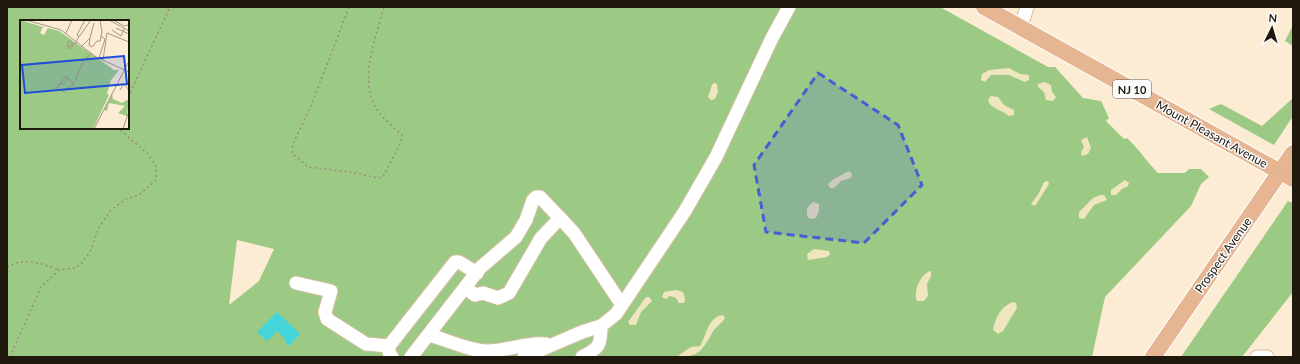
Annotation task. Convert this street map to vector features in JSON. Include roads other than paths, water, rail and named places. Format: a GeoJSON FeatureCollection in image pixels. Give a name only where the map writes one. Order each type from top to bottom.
{"type":"FeatureCollection","features":[{"type":"Feature","properties":{"kind":"main road","name":"Mount Pleasant Avenue"},"geometry":{"type":"LineString","coordinates":[[984,7],[1287,176]]}},
{"type":"Feature","properties":{"kind":"main road","name":"Prospect Avenue"},"geometry":{"type":"LineString","coordinates":[[1153,357],[1287,176],[1293,154]]}},
{"type":"Feature","properties":{"kind":"lane"},"geometry":{"type":"LineString","coordinates":[[524,357],[601,326],[616,314],[685,211],[716,157],[772,38],[789,7]]}},
{"type":"Feature","properties":{"kind":"lane"},"geometry":{"type":"LineString","coordinates":[[1021,27],[1027,7]]}},
{"type":"Feature","properties":{"kind":"lane"},"geometry":{"type":"LineString","coordinates":[[412,357],[477,273],[516,237],[526,220],[533,200],[536,197],[540,197],[574,233],[622,305]]}},
{"type":"Feature","properties":{"kind":"lane"},"geometry":{"type":"LineString","coordinates":[[466,288],[475,295],[483,293],[498,298],[509,292],[541,238],[560,218]]}},
{"type":"Feature","properties":{"kind":"lane"},"geometry":{"type":"LineString","coordinates":[[296,283],[331,291],[325,312],[327,319],[366,344],[390,352],[456,262],[459,262],[477,273]]}},
{"type":"Feature","properties":{"kind":"lane"},"geometry":{"type":"LineString","coordinates":[[582,357],[598,347],[601,339],[601,326]]}},
{"type":"Feature","properties":{"kind":"lane"},"geometry":{"type":"LineString","coordinates":[[429,335],[477,350],[488,351],[529,344],[552,345]]}},
{"type":"Feature","properties":{"kind":"lane"},"geometry":{"type":"LineString","coordinates":[[1257,357],[1267,357]]}},
{"type":"Feature","properties":{"kind":"water"},"geometry":{"type":"Polygon","coordinates":[[[277,312],[300,334],[289,346],[285,342],[286,340],[277,331],[267,341],[257,332],[277,312]]]}}]}
